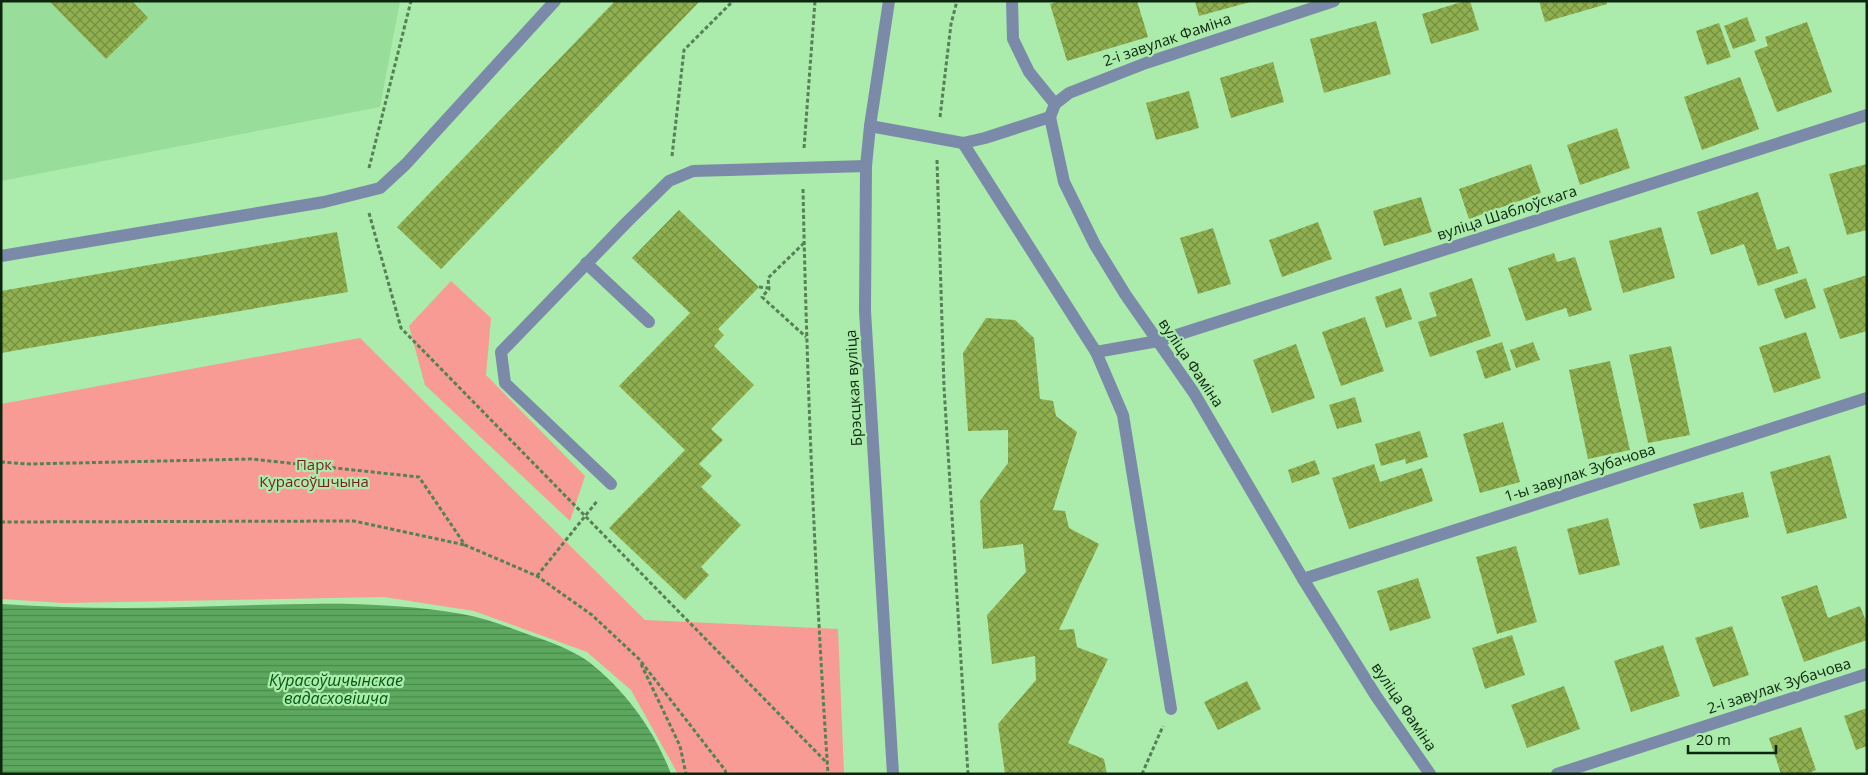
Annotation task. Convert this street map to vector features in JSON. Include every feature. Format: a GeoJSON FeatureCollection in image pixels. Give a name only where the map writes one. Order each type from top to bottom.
{"type":"FeatureCollection","features":[{"type":"Feature","properties":{"kind":"street"},"geometry":{"type":"LineString","coordinates":[[1,256],[324,202],[380,188],[406,164],[555,1]]}},
{"type":"Feature","properties":{"kind":"street","name":"Брэсцкая вуліца"},"geometry":{"type":"LineString","coordinates":[[888,1],[866,166],[866,311],[893,774]]}},
{"type":"Feature","properties":{"kind":"street"},"geometry":{"type":"LineString","coordinates":[[870,126],[963,143],[985,138],[1050,117],[1055,104],[1029,72],[1013,39],[1012,1]]}},
{"type":"Feature","properties":{"kind":"street","name":"2-і завулак Фаміна"},"geometry":{"type":"LineString","coordinates":[[1055,104],[1069,93],[1146,63],[1334,1]]}},
{"type":"Feature","properties":{"kind":"street","name":"вуліца Шаблоўскага"},"geometry":{"type":"LineString","coordinates":[[1096,352],[1158,341],[1867,115]]}},
{"type":"Feature","properties":{"kind":"street","name":"вуліца Фаміна"},"geometry":{"type":"LineString","coordinates":[[1050,117],[1064,182],[1095,245],[1125,294],[1194,393],[1303,579],[1376,696],[1430,774]]}},
{"type":"Feature","properties":{"kind":"street"},"geometry":{"type":"LineString","coordinates":[[963,143],[1096,352],[1123,416],[1171,708]]}},
{"type":"Feature","properties":{"kind":"street"},"geometry":{"type":"LineString","coordinates":[[611,484],[505,383],[501,352],[626,222],[669,182],[692,171],[866,166]]}},
{"type":"Feature","properties":{"kind":"street"},"geometry":{"type":"LineString","coordinates":[[586,263],[649,322]]}},
{"type":"Feature","properties":{"kind":"street","name":"1-ы завулак Зубачова"},"geometry":{"type":"LineString","coordinates":[[1303,579],[1867,398]]}},
{"type":"Feature","properties":{"kind":"street","name":"2-і завулак Зубачова"},"geometry":{"type":"LineString","coordinates":[[1558,774],[1867,674]]}},
{"type":"Feature","properties":{"kind":"path"},"geometry":{"type":"LineString","coordinates":[[410,1],[363,192],[401,328],[828,764]]}},
{"type":"Feature","properties":{"kind":"path"},"geometry":{"type":"LineString","coordinates":[[669,182],[684,50],[733,1]]}},
{"type":"Feature","properties":{"kind":"path"},"geometry":{"type":"LineString","coordinates":[[815,1],[803,167],[804,242],[806,338],[828,774]]}},
{"type":"Feature","properties":{"kind":"path"},"geometry":{"type":"LineString","coordinates":[[957,1],[951,24],[938,138],[944,387],[968,774]]}},
{"type":"Feature","properties":{"kind":"path"},"geometry":{"type":"LineString","coordinates":[[804,242],[768,278],[769,289],[762,297],[806,338]]}},
{"type":"Feature","properties":{"kind":"path"},"geometry":{"type":"LineString","coordinates":[[759,287],[769,289]]}},
{"type":"Feature","properties":{"kind":"path"},"geometry":{"type":"LineString","coordinates":[[1,462],[29,464],[251,459],[419,478],[465,546]]}},
{"type":"Feature","properties":{"kind":"path"},"geometry":{"type":"LineString","coordinates":[[537,576],[611,484]]}},
{"type":"Feature","properties":{"kind":"path"},"geometry":{"type":"LineString","coordinates":[[1,522],[354,521],[465,546],[537,576],[592,615],[639,659],[726,772],[730,774]]}},
{"type":"Feature","properties":{"kind":"path"},"geometry":{"type":"LineString","coordinates":[[639,659],[680,746],[686,774]]}},
{"type":"Feature","properties":{"kind":"path"},"geometry":{"type":"LineString","coordinates":[[1142,774],[1171,708]]}},
{"type":"Feature","properties":{"kind":"shaded area"},"geometry":{"type":"Polygon","coordinates":[[[1,1],[400,1],[380,107],[1,181],[1,1]]]}},
{"type":"Feature","properties":{"kind":"green space"},"geometry":{"type":"Polygon","coordinates":[[[451,281],[491,318],[486,375],[585,476],[570,521],[425,385],[409,326],[451,281]]]}},
{"type":"Feature","properties":{"kind":"green space","name":"Парк Курасоўшчына"},"geometry":{"type":"Polygon","coordinates":[[[360,338],[645,620],[838,629],[844,774],[678,774],[631,690],[587,652],[474,611],[384,597],[64,603],[1,599],[1,404],[360,338]]]}},
{"type":"Feature","properties":{"kind":"water","name":"Курасоўшчынскае вадасховішча"},"geometry":{"type":"Polygon","coordinates":[[[1,604],[163,608],[359,604],[428,609],[478,618],[551,643],[575,653],[589,662],[615,685],[638,712],[656,742],[671,774],[1,774],[1,604]]]}},
{"type":"Feature","properties":{"kind":"building"},"geometry":{"type":"Polygon","coordinates":[[[49,1],[132,1],[148,18],[106,59],[49,1]]]}},
{"type":"Feature","properties":{"kind":"building"},"geometry":{"type":"Polygon","coordinates":[[[615,1],[700,1],[441,269],[397,227],[615,1]]]}},
{"type":"Feature","properties":{"kind":"building"},"geometry":{"type":"Polygon","coordinates":[[[1059,1],[1137,1],[1148,37],[1067,61],[1050,4],[1059,1]]]}},
{"type":"Feature","properties":{"kind":"building"},"geometry":{"type":"Polygon","coordinates":[[[1195,1],[1249,1],[1250,2],[1199,16],[1195,1]]]}},
{"type":"Feature","properties":{"kind":"building"},"geometry":{"type":"Polygon","coordinates":[[[1470,1],[1479,30],[1431,44],[1422,14],[1470,1]]]}},
{"type":"Feature","properties":{"kind":"building"},"geometry":{"type":"Polygon","coordinates":[[[1539,1],[1606,1],[1607,4],[1545,22],[1539,1]]]}},
{"type":"Feature","properties":{"kind":"building"},"geometry":{"type":"Polygon","coordinates":[[[1747,17],[1756,41],[1733,49],[1724,26],[1747,17]]]}},
{"type":"Feature","properties":{"kind":"building"},"geometry":{"type":"Polygon","coordinates":[[[1376,21],[1391,74],[1324,93],[1310,39],[1376,21]]]}},
{"type":"Feature","properties":{"kind":"building"},"geometry":{"type":"Polygon","coordinates":[[[1807,22],[1832,92],[1777,112],[1754,51],[1768,46],[1765,37],[1807,22]]]}},
{"type":"Feature","properties":{"kind":"building"},"geometry":{"type":"Polygon","coordinates":[[[1719,23],[1731,57],[1707,65],[1696,31],[1719,23]]]}},
{"type":"Feature","properties":{"kind":"building"},"geometry":{"type":"Polygon","coordinates":[[[1273,62],[1284,102],[1231,118],[1220,78],[1273,62]]]}},
{"type":"Feature","properties":{"kind":"building"},"geometry":{"type":"Polygon","coordinates":[[[1740,77],[1759,129],[1702,150],[1684,97],[1740,77]]]}},
{"type":"Feature","properties":{"kind":"building"},"geometry":{"type":"Polygon","coordinates":[[[1189,91],[1199,128],[1156,140],[1146,103],[1189,91]]]}},
{"type":"Feature","properties":{"kind":"building"},"geometry":{"type":"Polygon","coordinates":[[[1617,128],[1630,168],[1580,185],[1567,145],[1617,128]]]}},
{"type":"Feature","properties":{"kind":"building"},"geometry":{"type":"Polygon","coordinates":[[[1531,164],[1541,193],[1469,219],[1459,189],[1531,164]]]}},
{"type":"Feature","properties":{"kind":"building"},"geometry":{"type":"Polygon","coordinates":[[[1867,164],[1867,230],[1847,235],[1829,174],[1867,164]]]}},
{"type":"Feature","properties":{"kind":"building"},"geometry":{"type":"Polygon","coordinates":[[[1758,192],[1777,250],[1789,246],[1798,273],[1758,286],[1744,244],[1711,255],[1697,212],[1758,192]]]}},
{"type":"Feature","properties":{"kind":"building"},"geometry":{"type":"Polygon","coordinates":[[[1421,197],[1432,232],[1384,246],[1373,211],[1421,197]]]}},
{"type":"Feature","properties":{"kind":"building"},"geometry":{"type":"Polygon","coordinates":[[[679,210],[759,287],[718,329],[724,335],[714,346],[754,385],[711,429],[723,440],[699,464],[712,476],[701,487],[741,525],[701,567],[709,575],[685,600],[609,528],[685,450],[619,386],[690,313],[632,258],[679,210]]]}},
{"type":"Feature","properties":{"kind":"building"},"geometry":{"type":"Polygon","coordinates":[[[1318,222],[1332,259],[1282,277],[1269,240],[1318,222]]]}},
{"type":"Feature","properties":{"kind":"building"},"geometry":{"type":"Polygon","coordinates":[[[1661,227],[1675,278],[1623,293],[1609,241],[1661,227]]]}},
{"type":"Feature","properties":{"kind":"building"},"geometry":{"type":"Polygon","coordinates":[[[1213,228],[1231,284],[1198,294],[1180,238],[1213,228]]]}},
{"type":"Feature","properties":{"kind":"building"},"geometry":{"type":"Polygon","coordinates":[[[337,232],[348,292],[1,353],[1,291],[337,232]]]}},
{"type":"Feature","properties":{"kind":"building"},"geometry":{"type":"Polygon","coordinates":[[[1554,253],[1557,262],[1575,257],[1592,310],[1569,317],[1566,308],[1526,321],[1508,268],[1554,253]]]}},
{"type":"Feature","properties":{"kind":"building"},"geometry":{"type":"Polygon","coordinates":[[[1867,275],[1867,331],[1840,339],[1823,289],[1867,275]]]}},
{"type":"Feature","properties":{"kind":"building"},"geometry":{"type":"Polygon","coordinates":[[[1472,278],[1491,336],[1430,357],[1418,322],[1437,316],[1429,293],[1472,278]]]}},
{"type":"Feature","properties":{"kind":"building"},"geometry":{"type":"Polygon","coordinates":[[[1806,278],[1816,308],[1785,319],[1774,289],[1806,278]]]}},
{"type":"Feature","properties":{"kind":"building"},"geometry":{"type":"Polygon","coordinates":[[[1401,288],[1412,319],[1386,328],[1375,297],[1401,288]]]}},
{"type":"Feature","properties":{"kind":"building"},"geometry":{"type":"Polygon","coordinates":[[[1365,317],[1384,371],[1341,386],[1322,332],[1365,317]]]}},
{"type":"Feature","properties":{"kind":"building"},"geometry":{"type":"Polygon","coordinates":[[[986,318],[1015,320],[1034,338],[1040,399],[1053,401],[1056,416],[1077,432],[1053,510],[1065,511],[1069,528],[1099,544],[1059,630],[1074,629],[1077,647],[1108,659],[1068,743],[1104,759],[1107,774],[1005,774],[998,724],[1036,680],[1035,656],[992,664],[987,615],[1026,572],[1023,544],[983,549],[980,501],[1008,463],[1008,430],[968,431],[963,353],[986,318]]]}},
{"type":"Feature","properties":{"kind":"building"},"geometry":{"type":"Polygon","coordinates":[[[1806,332],[1821,378],[1774,393],[1759,347],[1806,332]]]}},
{"type":"Feature","properties":{"kind":"building"},"geometry":{"type":"Polygon","coordinates":[[[1502,342],[1511,370],[1485,379],[1476,351],[1502,342]]]}},
{"type":"Feature","properties":{"kind":"building"},"geometry":{"type":"Polygon","coordinates":[[[1533,342],[1540,360],[1516,368],[1510,350],[1533,342]]]}},
{"type":"Feature","properties":{"kind":"building"},"geometry":{"type":"Polygon","coordinates":[[[1296,344],[1315,398],[1272,413],[1253,360],[1296,344]]]}},
{"type":"Feature","properties":{"kind":"building"},"geometry":{"type":"Polygon","coordinates":[[[1671,346],[1690,435],[1648,443],[1629,355],[1671,346]]]}},
{"type":"Feature","properties":{"kind":"building"},"geometry":{"type":"Polygon","coordinates":[[[1610,361],[1630,450],[1588,459],[1569,370],[1610,361]]]}},
{"type":"Feature","properties":{"kind":"building"},"geometry":{"type":"Polygon","coordinates":[[[1355,397],[1362,422],[1337,429],[1329,405],[1355,397]]]}},
{"type":"Feature","properties":{"kind":"building"},"geometry":{"type":"Polygon","coordinates":[[[1503,422],[1520,482],[1480,493],[1463,434],[1503,422]]]}},
{"type":"Feature","properties":{"kind":"building"},"geometry":{"type":"Polygon","coordinates":[[[1420,431],[1428,457],[1406,464],[1405,459],[1381,466],[1375,444],[1420,431]]]}},
{"type":"Feature","properties":{"kind":"building"},"geometry":{"type":"Polygon","coordinates":[[[1830,455],[1847,518],[1787,534],[1770,472],[1830,455]]]}},
{"type":"Feature","properties":{"kind":"building"},"geometry":{"type":"Polygon","coordinates":[[[1315,460],[1320,474],[1292,483],[1288,470],[1315,460]]]}},
{"type":"Feature","properties":{"kind":"building"},"geometry":{"type":"Polygon","coordinates":[[[1374,464],[1380,482],[1422,468],[1433,501],[1349,529],[1332,478],[1374,464]]]}},
{"type":"Feature","properties":{"kind":"building"},"geometry":{"type":"Polygon","coordinates":[[[1743,492],[1749,517],[1700,529],[1693,504],[1743,492]]]}},
{"type":"Feature","properties":{"kind":"building"},"geometry":{"type":"Polygon","coordinates":[[[1608,518],[1620,565],[1579,575],[1567,529],[1608,518]]]}},
{"type":"Feature","properties":{"kind":"building"},"geometry":{"type":"Polygon","coordinates":[[[1516,546],[1537,622],[1497,634],[1476,557],[1516,546]]]}},
{"type":"Feature","properties":{"kind":"building"},"geometry":{"type":"Polygon","coordinates":[[[1418,578],[1431,618],[1390,631],[1377,591],[1418,578]]]}},
{"type":"Feature","properties":{"kind":"building"},"geometry":{"type":"Polygon","coordinates":[[[1817,585],[1828,618],[1860,606],[1867,624],[1867,640],[1804,662],[1781,597],[1817,585]]]}},
{"type":"Feature","properties":{"kind":"building"},"geometry":{"type":"Polygon","coordinates":[[[1732,626],[1749,675],[1713,687],[1695,638],[1732,626]]]}},
{"type":"Feature","properties":{"kind":"building"},"geometry":{"type":"Polygon","coordinates":[[[1512,635],[1525,675],[1485,689],[1472,648],[1512,635]]]}},
{"type":"Feature","properties":{"kind":"building"},"geometry":{"type":"Polygon","coordinates":[[[1663,645],[1680,696],[1631,712],[1614,661],[1663,645]]]}},
{"type":"Feature","properties":{"kind":"building"},"geometry":{"type":"Polygon","coordinates":[[[1247,681],[1261,709],[1218,730],[1204,702],[1247,681]]]}},
{"type":"Feature","properties":{"kind":"building"},"geometry":{"type":"Polygon","coordinates":[[[1564,686],[1580,729],[1527,748],[1511,705],[1564,686]]]}},
{"type":"Feature","properties":{"kind":"building"},"geometry":{"type":"Polygon","coordinates":[[[1867,708],[1867,746],[1856,750],[1844,716],[1867,708]]]}},
{"type":"Feature","properties":{"kind":"building"},"geometry":{"type":"Polygon","coordinates":[[[1801,727],[1816,770],[1807,774],[1781,774],[1769,738],[1801,727]]]}}]}
